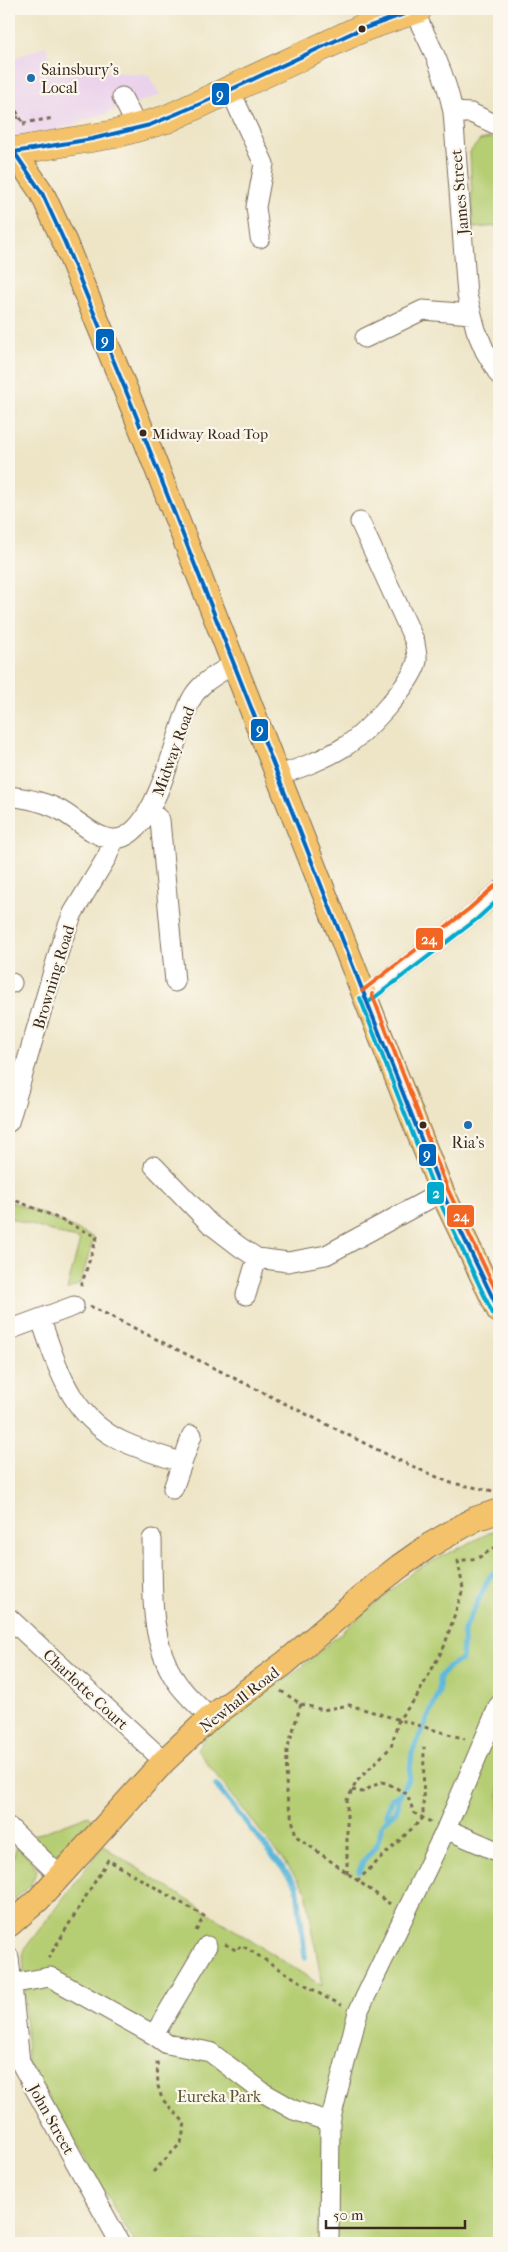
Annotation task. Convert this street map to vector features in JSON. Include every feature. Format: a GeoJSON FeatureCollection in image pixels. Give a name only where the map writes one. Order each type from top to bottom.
{"type":"FeatureCollection","features":[{"type":"Feature","properties":{"kind":"highway"},"geometry":{"type":"LineString","coordinates":[[10,150],[115,134],[166,119],[365,27],[416,9]]}},
{"type":"Feature","properties":{"kind":"main road"},"geometry":{"type":"LineString","coordinates":[[10,150],[42,193],[65,243],[366,996],[442,1192],[499,1311]]}},
{"type":"Feature","properties":{"kind":"main road","name":"Newhall Road"},"geometry":{"type":"LineString","coordinates":[[9,1925],[38,1900],[164,1761],[210,1718],[285,1663],[371,1588],[400,1566],[430,1545],[475,1519],[499,1511]]}},
{"type":"Feature","properties":{"kind":"street","name":"James Street"},"geometry":{"type":"LineString","coordinates":[[416,9],[448,90],[453,112],[467,295],[471,314],[485,351],[499,375]]}},
{"type":"Feature","properties":{"kind":"street"},"geometry":{"type":"LineString","coordinates":[[230,90],[264,164],[256,207],[260,238]]}},
{"type":"Feature","properties":{"kind":"street"},"geometry":{"type":"LineString","coordinates":[[122,97],[137,127]]}},
{"type":"Feature","properties":{"kind":"street"},"geometry":{"type":"LineString","coordinates":[[453,112],[471,112],[499,126]]}},
{"type":"Feature","properties":{"kind":"street"},"geometry":{"type":"LineString","coordinates":[[365,338],[423,310],[471,314]]}},
{"type":"Feature","properties":{"kind":"street"},"geometry":{"type":"LineString","coordinates":[[277,776],[318,761],[346,746],[392,702],[409,679],[417,660],[415,642],[360,522]]}},
{"type":"Feature","properties":{"kind":"street","name":"Midway Road"},"geometry":{"type":"LineString","coordinates":[[114,839],[126,836],[149,810],[162,785],[191,700],[202,685],[234,664]]}},
{"type":"Feature","properties":{"kind":"street"},"geometry":{"type":"LineString","coordinates":[[9,796],[25,798],[58,809],[102,837],[114,839]]}},
{"type":"Feature","properties":{"kind":"street"},"geometry":{"type":"LineString","coordinates":[[149,810],[160,820],[175,982]]}},
{"type":"Feature","properties":{"kind":"street","name":"Browning Road"},"geometry":{"type":"LineString","coordinates":[[9,1122],[62,941],[73,913],[107,857],[114,839]]}},
{"type":"Feature","properties":{"kind":"street"},"geometry":{"type":"LineString","coordinates":[[366,996],[473,914],[499,891]]}},
{"type":"Feature","properties":{"kind":"street"},"geometry":{"type":"LineString","coordinates":[[154,1166],[210,1224],[257,1258],[288,1262],[326,1255],[442,1192]]}},
{"type":"Feature","properties":{"kind":"street"},"geometry":{"type":"LineString","coordinates":[[246,1295],[257,1258]]}},
{"type":"Feature","properties":{"kind":"street"},"geometry":{"type":"LineString","coordinates":[[9,1330],[41,1320],[75,1302]]}},
{"type":"Feature","properties":{"kind":"street"},"geometry":{"type":"LineString","coordinates":[[41,1320],[62,1380],[88,1418],[123,1441],[181,1462]]}},
{"type":"Feature","properties":{"kind":"street"},"geometry":{"type":"LineString","coordinates":[[173,1489],[192,1435]]}},
{"type":"Feature","properties":{"kind":"street"},"geometry":{"type":"LineString","coordinates":[[152,1538],[153,1619],[160,1645],[176,1682],[210,1718]]}},
{"type":"Feature","properties":{"kind":"street","name":"Charlotte Court"},"geometry":{"type":"LineString","coordinates":[[9,1618],[164,1761]]}},
{"type":"Feature","properties":{"kind":"street"},"geometry":{"type":"LineString","coordinates":[[329,2243],[330,2122],[358,2012],[446,1829],[499,1704]]}},
{"type":"Feature","properties":{"kind":"street"},"geometry":{"type":"LineString","coordinates":[[9,1826],[59,1876]]}},
{"type":"Feature","properties":{"kind":"street"},"geometry":{"type":"LineString","coordinates":[[446,1829],[499,1852]]}},
{"type":"Feature","properties":{"kind":"street"},"geometry":{"type":"LineString","coordinates":[[160,2040],[207,1946]]}},
{"type":"Feature","properties":{"kind":"street","name":"John Street"},"geometry":{"type":"LineString","coordinates":[[9,1956],[10,1984],[20,2062],[120,2243]]}},
{"type":"Feature","properties":{"kind":"street"},"geometry":{"type":"LineString","coordinates":[[10,1984],[50,1977],[160,2040],[210,2052],[264,2093],[294,2110],[330,2122]]}},
{"type":"Feature","properties":{"kind":"path"},"geometry":{"type":"LineString","coordinates":[[9,119],[19,117]]}},
{"type":"Feature","properties":{"kind":"path"},"geometry":{"type":"LineString","coordinates":[[23,123],[54,118]]}},
{"type":"Feature","properties":{"kind":"path"},"geometry":{"type":"LineString","coordinates":[[9,1198],[97,1237],[75,1302],[398,1460],[451,1483],[492,1489],[499,1496]]}},
{"type":"Feature","properties":{"kind":"path"},"geometry":{"type":"LineString","coordinates":[[347,1874],[347,1800],[357,1781],[391,1747],[399,1719],[416,1698],[444,1646],[463,1589],[458,1561],[478,1558],[496,1547],[499,1548]]}},
{"type":"Feature","properties":{"kind":"path"},"geometry":{"type":"LineString","coordinates":[[266,1677],[274,1686],[301,1704],[323,1710],[350,1705],[411,1722],[431,1730],[482,1743]]}},
{"type":"Feature","properties":{"kind":"path"},"geometry":{"type":"LineString","coordinates":[[301,1704],[287,1750],[286,1793],[296,1836],[405,1914]]}},
{"type":"Feature","properties":{"kind":"path"},"geometry":{"type":"LineString","coordinates":[[357,1881],[423,1818],[424,1747]]}},
{"type":"Feature","properties":{"kind":"path"},"geometry":{"type":"LineString","coordinates":[[352,1790],[362,1792],[381,1782],[387,1783],[410,1799],[410,1807],[414,1813],[423,1818]]}},
{"type":"Feature","properties":{"kind":"path"},"geometry":{"type":"LineString","coordinates":[[50,1977],[58,1963],[49,1957],[108,1860],[204,1916],[192,1937],[220,1954],[226,1944],[238,1951],[241,1945],[325,1998],[358,2012]]}},
{"type":"Feature","properties":{"kind":"path"},"geometry":{"type":"LineString","coordinates":[[153,2172],[181,2143],[185,2123],[162,2099],[158,2086],[156,2062],[160,2040]]}},
{"type":"Feature","properties":{"kind":"shaded area"},"geometry":{"type":"Polygon","coordinates":[[[45,46],[55,68],[148,75],[160,95],[19,143],[9,126],[9,61],[45,46]]]}},
{"type":"Feature","properties":{"kind":"green space"},"geometry":{"type":"Polygon","coordinates":[[[490,138],[499,140],[499,226],[473,228],[470,152],[480,140],[490,138]]]}},
{"type":"Feature","properties":{"kind":"green space"},"geometry":{"type":"Polygon","coordinates":[[[9,1201],[43,1214],[94,1238],[80,1284],[67,1290],[80,1240],[9,1218],[9,1201]]]}},
{"type":"Feature","properties":{"kind":"green space","name":"Eureka Park"},"geometry":{"type":"Polygon","coordinates":[[[499,1528],[499,2243],[135,2243],[27,2062],[23,1951],[103,1846],[322,1986],[306,1890],[197,1750],[217,1721],[293,1674],[415,1570],[499,1528]]]}},
{"type":"Feature","properties":{"kind":"green space"},"geometry":{"type":"Polygon","coordinates":[[[89,1815],[94,1822],[70,1845],[56,1853],[42,1851],[28,1838],[89,1815]]]}},
{"type":"Feature","properties":{"kind":"green space"},"geometry":{"type":"Polygon","coordinates":[[[17,1847],[33,1862],[37,1870],[30,1886],[9,1904],[9,1866],[17,1847]]]}},
{"type":"Feature","properties":{"kind":"waterway"},"geometry":{"type":"LineString","coordinates":[[359,1871],[364,1860],[376,1847],[383,1823],[396,1811],[400,1794],[409,1778],[412,1753],[439,1693],[439,1679],[448,1667],[462,1659],[464,1630],[490,1576],[499,1571]]}},
{"type":"Feature","properties":{"kind":"waterway"},"geometry":{"type":"LineString","coordinates":[[216,1785],[297,1886],[305,1957]]}},
{"type":"Feature","properties":{"kind":"waterway"},"geometry":{"type":"LineString","coordinates":[[388,1819],[386,1814],[391,1799],[400,1794]]}},
{"type":"Feature","properties":{"kind":"transit line","name":"9"},"geometry":{"type":"LineString","coordinates":[[14,152],[92,139],[150,125],[200,104],[354,32],[418,9]]}},
{"type":"Feature","properties":{"kind":"transit line","name":"9"},"geometry":{"type":"LineString","coordinates":[[14,152],[42,193],[65,243],[133,408],[442,1192],[499,1311]]}},
{"type":"Feature","properties":{"kind":"transit line","name":"24"},"geometry":{"type":"LineString","coordinates":[[362,991],[469,909],[495,886]]}},
{"type":"Feature","properties":{"kind":"transit line","name":"2"},"geometry":{"type":"LineString","coordinates":[[370,1001],[477,919],[499,899]]}},
{"type":"Feature","properties":{"kind":"transit line","name":"24"},"geometry":{"type":"LineString","coordinates":[[372,994],[448,1190],[499,1297]]}},
{"type":"Feature","properties":{"kind":"transit line","name":"2"},"geometry":{"type":"LineString","coordinates":[[360,998],[436,1194],[493,1314]]}},
{"type":"Feature","properties":{"kind":"place","name":"Sainsbury's Local"},"geometry":{"type":"Point","coordinates":[31,78]}},
{"type":"Feature","properties":{"kind":"place","name":"Midway Road Top"},"geometry":{"type":"Point","coordinates":[143,433]}},
{"type":"Feature","properties":{"kind":"place","name":"Ria's"},"geometry":{"type":"Point","coordinates":[468,1125]}}]}
